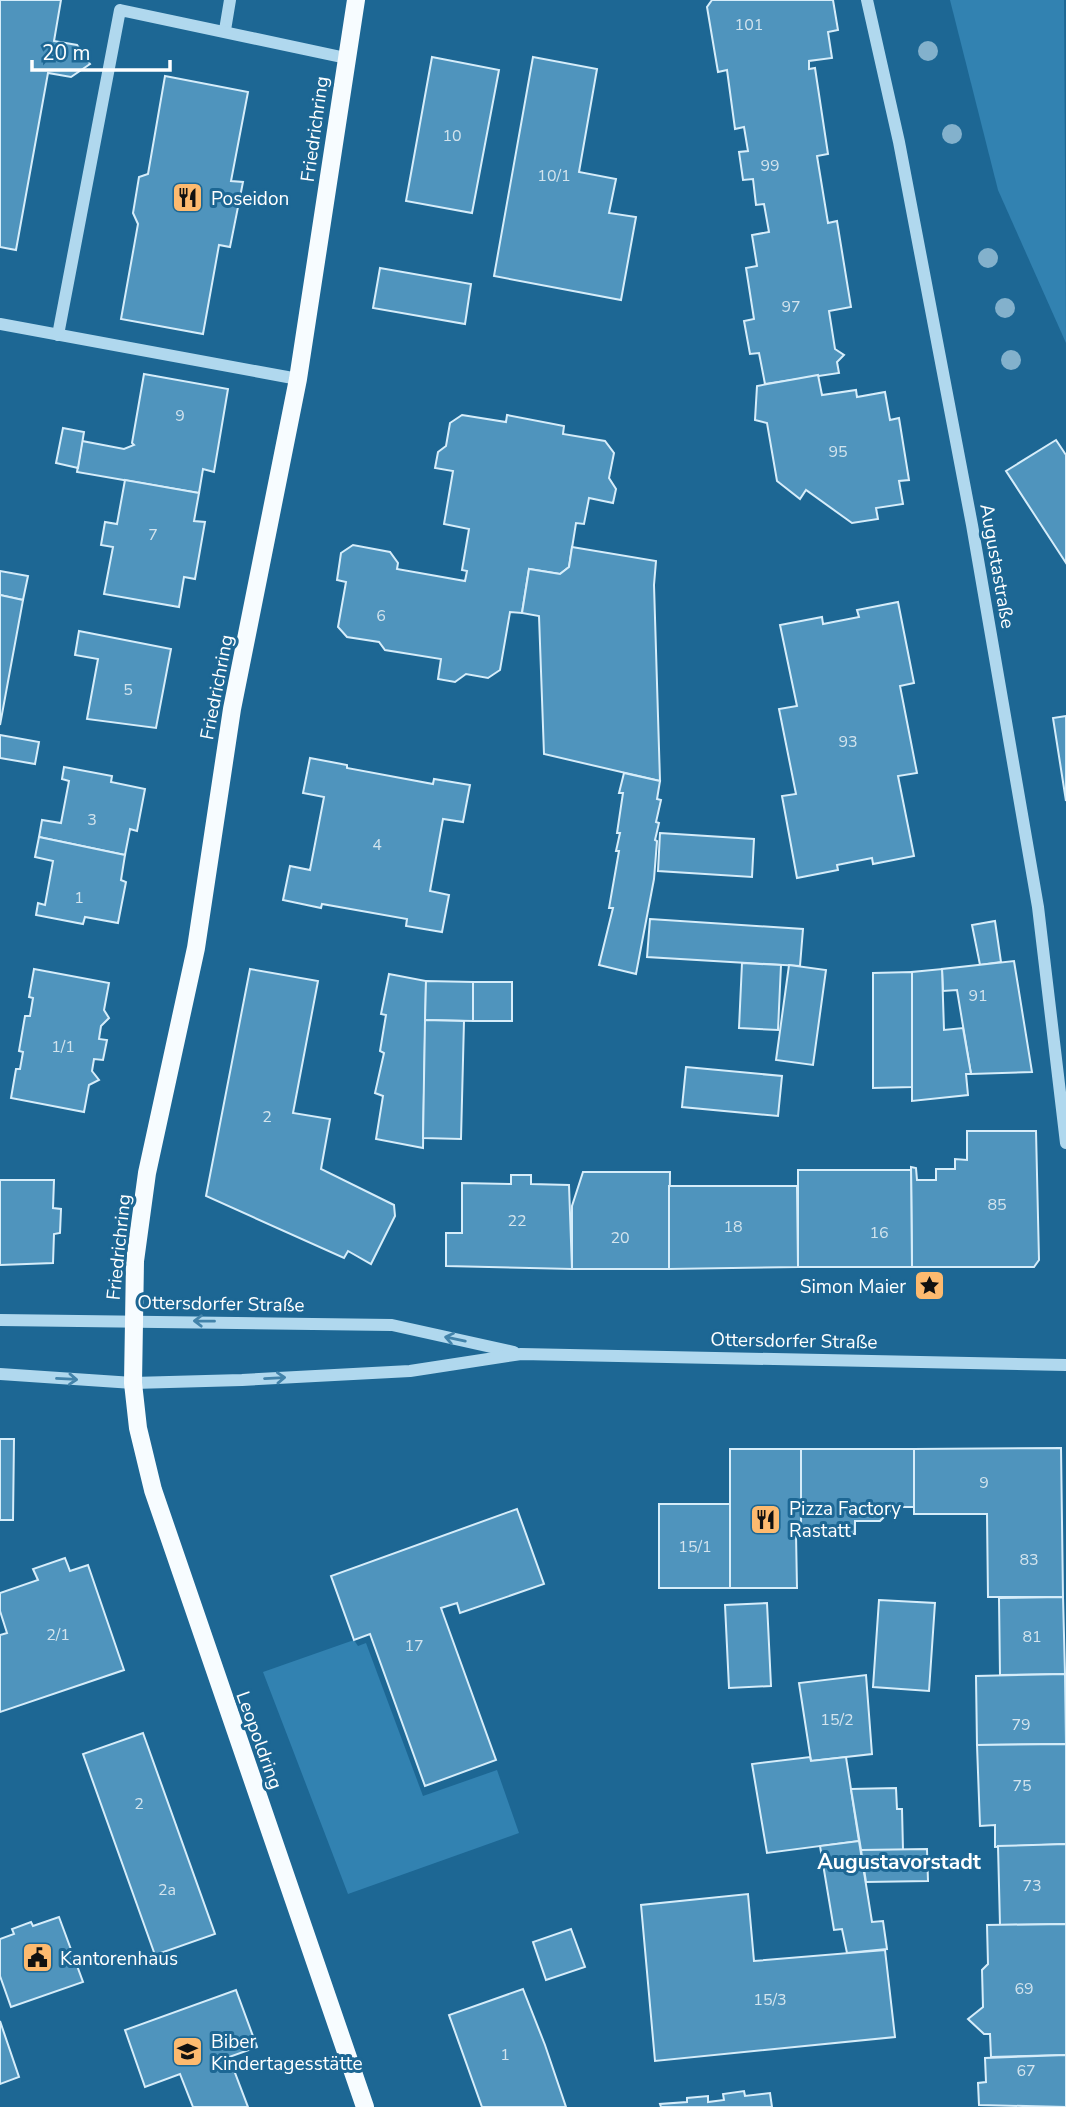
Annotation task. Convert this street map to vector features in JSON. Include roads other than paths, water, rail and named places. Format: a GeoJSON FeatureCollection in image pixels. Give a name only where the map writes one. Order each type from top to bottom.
{"type":"FeatureCollection","features":[{"type":"Feature","properties":{"kind":"main road","name":"Friedrichring"},"geometry":{"type":"LineString","coordinates":[[133,1383],[135,1261],[147,1173],[196,948],[232,709],[298,379],[356,0]]}},
{"type":"Feature","properties":{"kind":"main road","name":"Leopoldring"},"geometry":{"type":"LineString","coordinates":[[133,1383],[138,1428],[153,1490],[365,2107]]}},
{"type":"Feature","properties":{"kind":"street"},"geometry":{"type":"LineString","coordinates":[[225,30],[230,0]]}},
{"type":"Feature","properties":{"kind":"street","name":"Augustastraße"},"geometry":{"type":"LineString","coordinates":[[867,0],[899,142],[974,539],[1038,907],[1066,1143]]}},
{"type":"Feature","properties":{"kind":"street"},"geometry":{"type":"LineString","coordinates":[[58,335],[120,10],[225,30],[345,58]]}},
{"type":"Feature","properties":{"kind":"street"},"geometry":{"type":"LineString","coordinates":[[0,324],[298,379]]}},
{"type":"Feature","properties":{"kind":"street","name":"Ottersdorfer Straße"},"geometry":{"type":"LineString","coordinates":[[0,1320],[392,1325],[522,1354]]}},
{"type":"Feature","properties":{"kind":"street","name":"Ottersdorfer Straße"},"geometry":{"type":"LineString","coordinates":[[0,1374],[133,1383],[410,1371],[522,1354],[1066,1365]]}},
{"type":"Feature","properties":{"kind":"place","name":"Poseidon"},"geometry":{"type":"Point","coordinates":[188,198]}},
{"type":"Feature","properties":{"kind":"place","name":"Simon Maier"},"geometry":{"type":"Point","coordinates":[929,1286]}},
{"type":"Feature","properties":{"kind":"place","name":"Pizza Factory Rastatt"},"geometry":{"type":"Point","coordinates":[766,1519]}},
{"type":"Feature","properties":{"kind":"place","name":"Kantorenhaus"},"geometry":{"type":"Point","coordinates":[37,1958]}},
{"type":"Feature","properties":{"kind":"place","name":"Biber Kindertagesstätte"},"geometry":{"type":"Point","coordinates":[188,2052]}},
{"type":"Feature","properties":{"kind":"district","name":"Augustavorstadt"},"geometry":{"type":"Point","coordinates":[899,1862]}}]}
